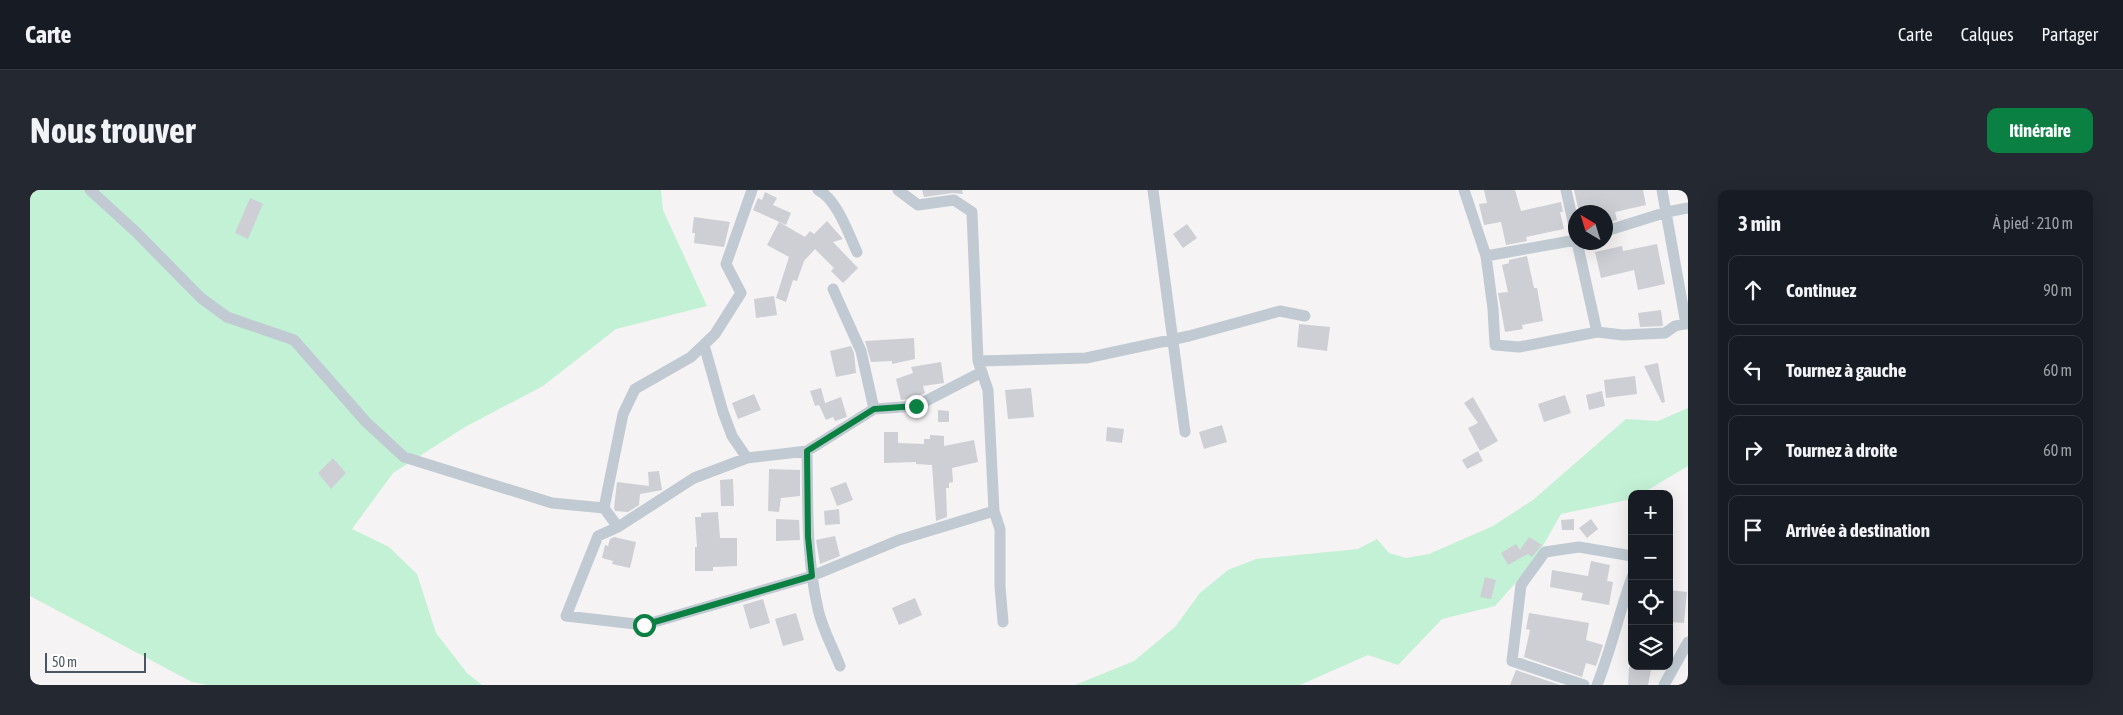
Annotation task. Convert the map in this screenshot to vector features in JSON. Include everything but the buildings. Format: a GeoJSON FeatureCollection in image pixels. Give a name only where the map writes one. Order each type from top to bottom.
{"type":"FeatureCollection","features":[{"type":"Feature","properties":{"kind":"street"},"geometry":{"type":"LineString","coordinates":[[90,190],[136,232],[201,298],[227,317],[294,340],[366,422],[404,457],[552,503],[604,508]]}},
{"type":"Feature","properties":{"kind":"street"},"geometry":{"type":"LineString","coordinates":[[618,527],[604,508],[623,414],[635,389],[691,357],[716,334],[741,293],[726,264],[752,190]]}},
{"type":"Feature","properties":{"kind":"street"},"geometry":{"type":"LineString","coordinates":[[818,190],[823,192],[842,217],[858,252]]}},
{"type":"Feature","properties":{"kind":"street"},"geometry":{"type":"LineString","coordinates":[[898,190],[918,205],[954,200],[972,212],[980,366],[988,390],[994,511],[1000,529],[1003,622]]}},
{"type":"Feature","properties":{"kind":"street"},"geometry":{"type":"LineString","coordinates":[[1153,190],[1185,432]]}},
{"type":"Feature","properties":{"kind":"street"},"geometry":{"type":"LineString","coordinates":[[1464,190],[1486,256],[1493,309],[1495,345],[1519,347],[1598,332],[1623,335],[1665,333],[1675,326],[1687,324],[1662,190]]}},
{"type":"Feature","properties":{"kind":"street"},"geometry":{"type":"LineString","coordinates":[[1566,190],[1569,205]]}},
{"type":"Feature","properties":{"kind":"street"},"geometry":{"type":"LineString","coordinates":[[1613,229],[1667,212],[1688,208]]}},
{"type":"Feature","properties":{"kind":"street"},"geometry":{"type":"LineString","coordinates":[[1486,256],[1568,242]]}},
{"type":"Feature","properties":{"kind":"street"},"geometry":{"type":"LineString","coordinates":[[1578,250],[1598,332]]}},
{"type":"Feature","properties":{"kind":"street"},"geometry":{"type":"LineString","coordinates":[[833,289],[861,351],[874,409]]}},
{"type":"Feature","properties":{"kind":"street"},"geometry":{"type":"LineString","coordinates":[[994,511],[899,540],[812,576],[644,625],[566,616],[598,536],[618,527],[694,478],[747,458],[807,451],[874,409],[916,406],[980,366],[1086,358],[1173,339],[1280,311],[1306,316]]}},
{"type":"Feature","properties":{"kind":"street"},"geometry":{"type":"LineString","coordinates":[[704,345],[723,412],[732,436],[747,458]]}},
{"type":"Feature","properties":{"kind":"street"},"geometry":{"type":"LineString","coordinates":[[807,451],[808,537],[812,576],[818,610],[840,666]]}},
{"type":"Feature","properties":{"kind":"street"},"geometry":{"type":"LineString","coordinates":[[1584,685],[1512,661],[1521,585],[1546,552],[1579,547],[1628,555]]}},
{"type":"Feature","properties":{"kind":"street"},"geometry":{"type":"LineString","coordinates":[[1599,685],[1620,610],[1631,580]]}},
{"type":"Feature","properties":{"kind":"street"},"geometry":{"type":"LineString","coordinates":[[1664,685],[1688,642]]}},
{"type":"Feature","properties":{"kind":"green space"},"geometry":{"type":"Polygon","coordinates":[[[30,190],[661,190],[663,210],[707,306],[616,329],[543,386],[465,427],[393,473],[352,529],[389,547],[417,574],[436,633],[467,673],[482,685],[208,685],[192,682],[30,596],[30,190]]]}},
{"type":"Feature","properties":{"kind":"green space"},"geometry":{"type":"Polygon","coordinates":[[[1688,408],[1688,466],[1648,490],[1628,490],[1628,500],[1561,514],[1533,563],[1495,606],[1442,619],[1398,665],[1368,655],[1300,685],[1075,685],[1134,661],[1175,627],[1200,593],[1228,570],[1256,559],[1358,549],[1377,539],[1389,553],[1406,558],[1429,554],[1493,526],[1533,500],[1626,419],[1658,421],[1688,408]]]}},
{"type":"Feature","properties":{"kind":"route"},"geometry":{"type":"LineString","coordinates":[[644,625],[812,576],[808,537],[807,451],[874,409],[916,406]]}}]}
